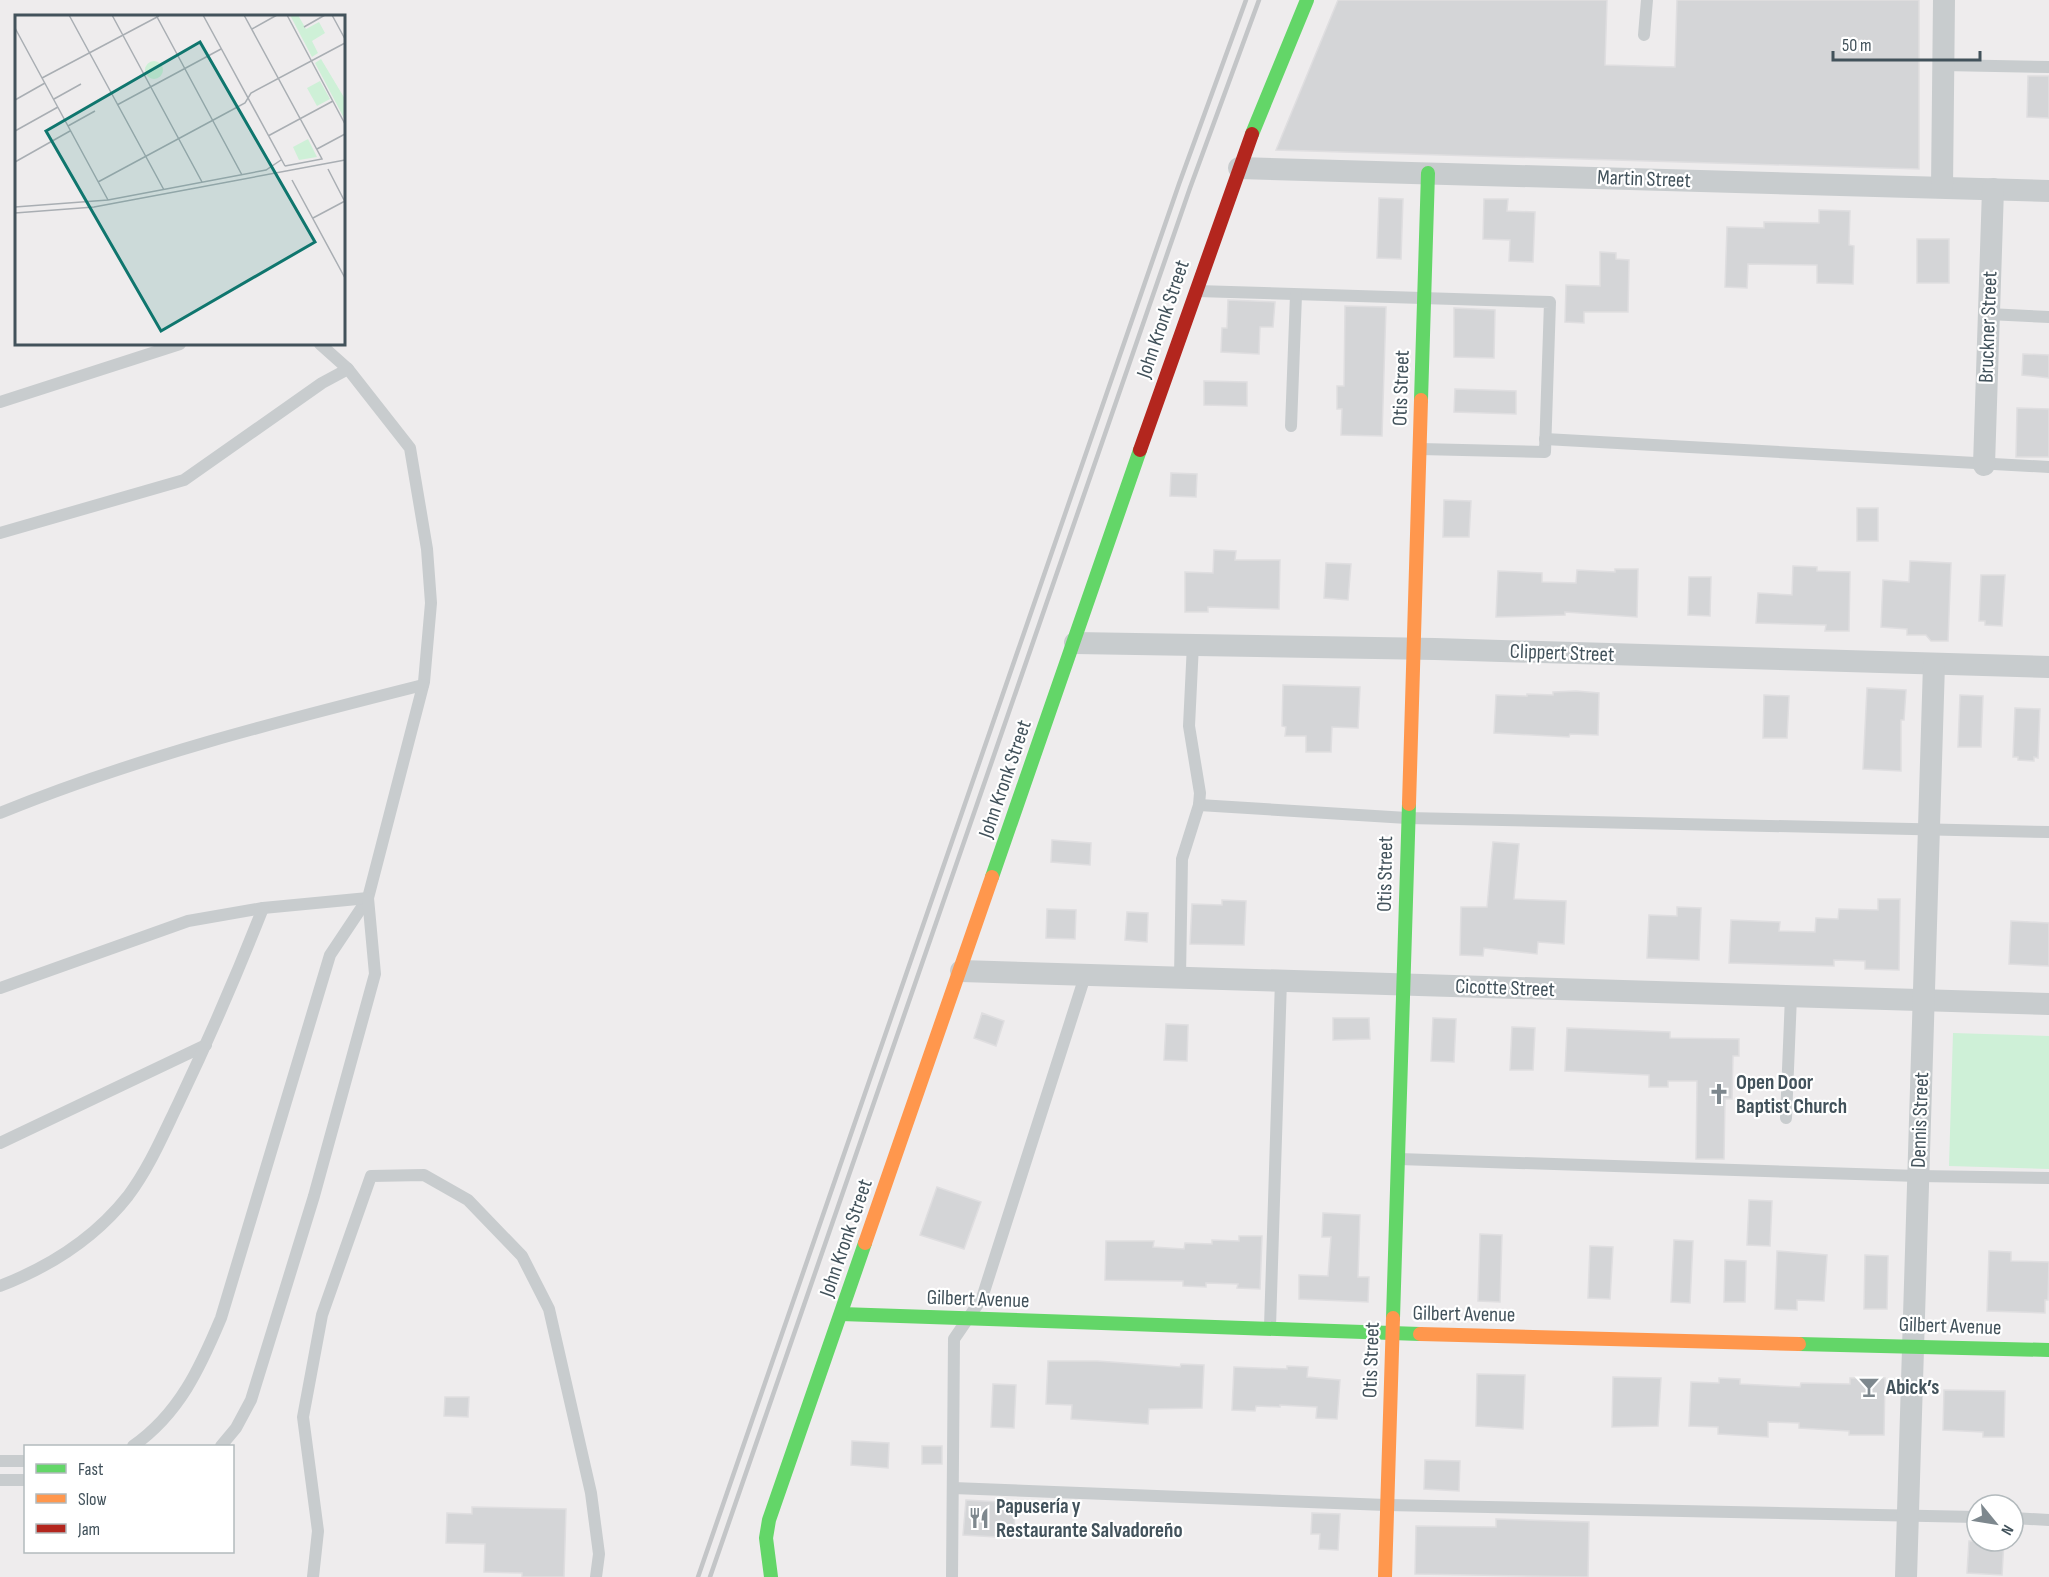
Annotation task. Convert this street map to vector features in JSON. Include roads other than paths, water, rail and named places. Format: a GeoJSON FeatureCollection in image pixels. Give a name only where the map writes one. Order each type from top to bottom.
{"type":"FeatureCollection","features":[{"type":"Feature","properties":{"kind":"street","name":"John Kronk Street"},"geometry":{"type":"LineString","coordinates":[[771,1577],[766,1538],[769,1520],[1239,168],[1307,0]]}},
{"type":"Feature","properties":{"kind":"street"},"geometry":{"type":"LineString","coordinates":[[1942,187],[1944,0]]}},
{"type":"Feature","properties":{"kind":"street","name":"Martin Street"},"geometry":{"type":"LineString","coordinates":[[1239,168],[2049,191]]}},
{"type":"Feature","properties":{"kind":"street","name":"Otis Street"},"geometry":{"type":"LineString","coordinates":[[1385,1577],[1405,985],[1407,818],[1428,172]]}},
{"type":"Feature","properties":{"kind":"street","name":"Bruckner Street"},"geometry":{"type":"LineString","coordinates":[[1984,465],[1993,189]]}},
{"type":"Feature","properties":{"kind":"street","name":"Clippert Street"},"geometry":{"type":"LineString","coordinates":[[1075,643],[1414,648],[2049,667]]}},
{"type":"Feature","properties":{"kind":"street","name":"Dennis Street"},"geometry":{"type":"LineString","coordinates":[[1906,1577],[1906,1514],[1915,1346],[1934,664]]}},
{"type":"Feature","properties":{"kind":"street","name":"Cicotte Street"},"geometry":{"type":"LineString","coordinates":[[961,971],[2049,1004]]}},
{"type":"Feature","properties":{"kind":"street","name":"Gilbert Avenue"},"geometry":{"type":"LineString","coordinates":[[841,1314],[1393,1333],[2049,1350]]}},
{"type":"Feature","properties":{"kind":"lane"},"geometry":{"type":"LineString","coordinates":[[1644,35],[1647,0]]}},
{"type":"Feature","properties":{"kind":"lane"},"geometry":{"type":"LineString","coordinates":[[1943,65],[2049,67]]}},
{"type":"Feature","properties":{"kind":"lane"},"geometry":{"type":"LineString","coordinates":[[1196,291],[1550,302],[1545,452],[1420,449]]}},
{"type":"Feature","properties":{"kind":"lane"},"geometry":{"type":"LineString","coordinates":[[1291,426],[1296,295]]}},
{"type":"Feature","properties":{"kind":"lane"},"geometry":{"type":"LineString","coordinates":[[1988,314],[2049,317]]}},
{"type":"Feature","properties":{"kind":"lane"},"geometry":{"type":"LineString","coordinates":[[0,402],[177,345]]}},
{"type":"Feature","properties":{"kind":"lane"},"geometry":{"type":"LineString","coordinates":[[134,1445],[150,1434],[174,1410],[201,1365],[221,1318],[330,955],[368,898],[423,685],[431,603],[427,549],[410,448],[348,369],[321,345]]}},
{"type":"Feature","properties":{"kind":"lane"},"geometry":{"type":"LineString","coordinates":[[0,533],[184,480],[322,383],[348,369]]}},
{"type":"Feature","properties":{"kind":"lane"},"geometry":{"type":"LineString","coordinates":[[1545,439],[2049,467]]}},
{"type":"Feature","properties":{"kind":"lane"},"geometry":{"type":"LineString","coordinates":[[1180,977],[1182,859],[1199,805],[1199,775],[1191,747],[1189,726],[1193,644]]}},
{"type":"Feature","properties":{"kind":"lane"},"geometry":{"type":"LineString","coordinates":[[0,813],[51,792],[234,732],[423,685]]}},
{"type":"Feature","properties":{"kind":"lane"},"geometry":{"type":"LineString","coordinates":[[1199,805],[1407,818],[2049,832]]}},
{"type":"Feature","properties":{"kind":"lane"},"geometry":{"type":"LineString","coordinates":[[0,988],[188,921],[263,908],[368,898]]}},
{"type":"Feature","properties":{"kind":"lane"},"geometry":{"type":"LineString","coordinates":[[222,1445],[236,1428],[251,1400],[314,1196],[375,974],[368,898]]}},
{"type":"Feature","properties":{"kind":"lane"},"geometry":{"type":"LineString","coordinates":[[0,1286],[35,1273],[86,1239],[128,1196],[151,1159],[206,1045],[263,908]]}},
{"type":"Feature","properties":{"kind":"lane"},"geometry":{"type":"LineString","coordinates":[[952,1577],[954,1339],[982,1298],[1086,973]]}},
{"type":"Feature","properties":{"kind":"lane"},"geometry":{"type":"LineString","coordinates":[[1270,1328],[1281,980]]}},
{"type":"Feature","properties":{"kind":"lane"},"geometry":{"type":"LineString","coordinates":[[1786,1118],[1791,996]]}},
{"type":"Feature","properties":{"kind":"lane"},"geometry":{"type":"LineString","coordinates":[[0,1143],[206,1045]]}},
{"type":"Feature","properties":{"kind":"lane"},"geometry":{"type":"LineString","coordinates":[[1398,1159],[1918,1176],[2049,1178]]}},
{"type":"Feature","properties":{"kind":"lane"},"geometry":{"type":"LineString","coordinates":[[313,1577],[318,1531],[303,1417],[322,1315],[371,1176],[424,1175],[468,1200],[522,1256],[549,1310],[591,1493],[599,1554],[596,1577]]}},
{"type":"Feature","properties":{"kind":"lane"},"geometry":{"type":"LineString","coordinates":[[0,1461],[24,1461]]}},
{"type":"Feature","properties":{"kind":"lane"},"geometry":{"type":"LineString","coordinates":[[0,1480],[24,1480]]}},
{"type":"Feature","properties":{"kind":"lane"},"geometry":{"type":"LineString","coordinates":[[953,1488],[1386,1505],[1965,1516]]}},
{"type":"Feature","properties":{"kind":"lane"},"geometry":{"type":"LineString","coordinates":[[2025,1519],[2049,1520]]}},
{"type":"Feature","properties":{"kind":"railway"},"geometry":{"type":"LineString","coordinates":[[698,1577],[1179,184],[1246,0]]}},
{"type":"Feature","properties":{"kind":"railway"},"geometry":{"type":"LineString","coordinates":[[710,1577],[1190,188],[1259,0]]}},
{"type":"Feature","properties":{"kind":"place","name":"Open Door Baptist Church"},"geometry":{"type":"Point","coordinates":[1719,1094]}},
{"type":"Feature","properties":{"kind":"place","name":"Abick’s"},"geometry":{"type":"Point","coordinates":[1869,1387]}},
{"type":"Feature","properties":{"kind":"place","name":"Papusería y Restaurante Salvadoreño"},"geometry":{"type":"Point","coordinates":[979,1518]}}]}
